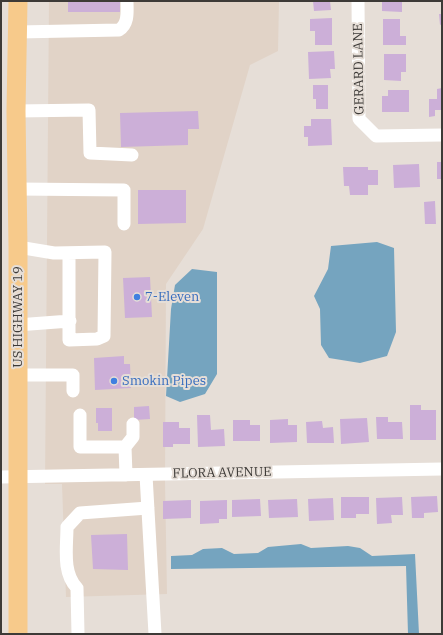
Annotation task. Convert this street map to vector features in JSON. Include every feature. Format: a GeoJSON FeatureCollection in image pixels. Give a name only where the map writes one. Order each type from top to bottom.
{"type":"FeatureCollection","features":[{"type":"Feature","properties":{"kind":"highway"},"geometry":{"type":"LineString","coordinates":[[7,1],[18,30]]}},
{"type":"Feature","properties":{"kind":"highway","name":"US HIGHWAY 19"},"geometry":{"type":"LineString","coordinates":[[18,1],[16,111],[18,375],[9,477],[18,634]]}},
{"type":"Feature","properties":{"kind":"street"},"geometry":{"type":"LineString","coordinates":[[18,30],[119,30],[124,27],[126,22],[127,1]]}},
{"type":"Feature","properties":{"kind":"street","name":"GERARD LANE"},"geometry":{"type":"LineString","coordinates":[[358,1],[359,119],[376,136],[442,135]]}},
{"type":"Feature","properties":{"kind":"street"},"geometry":{"type":"LineString","coordinates":[[16,111],[89,110],[90,153],[132,155]]}},
{"type":"Feature","properties":{"kind":"street"},"geometry":{"type":"LineString","coordinates":[[17,189],[124,190],[124,224]]}},
{"type":"Feature","properties":{"kind":"street"},"geometry":{"type":"LineString","coordinates":[[18,247],[54,253],[105,252],[104,336],[97,339],[69,340],[69,253]]}},
{"type":"Feature","properties":{"kind":"street"},"geometry":{"type":"LineString","coordinates":[[18,325],[70,321]]}},
{"type":"Feature","properties":{"kind":"street"},"geometry":{"type":"LineString","coordinates":[[18,375],[73,375],[73,391]]}},
{"type":"Feature","properties":{"kind":"street"},"geometry":{"type":"LineString","coordinates":[[80,415],[80,447],[125,447]]}},
{"type":"Feature","properties":{"kind":"street"},"geometry":{"type":"LineString","coordinates":[[126,475],[125,447],[133,437],[133,424]]}},
{"type":"Feature","properties":{"kind":"street","name":"FLORA AVENUE"},"geometry":{"type":"LineString","coordinates":[[9,477],[442,469]]}},
{"type":"Feature","properties":{"kind":"street"},"geometry":{"type":"LineString","coordinates":[[146,475],[155,634]]}},
{"type":"Feature","properties":{"kind":"street"},"geometry":{"type":"LineString","coordinates":[[78,634],[77,588],[71,581],[68,572],[66,528],[80,513],[148,508]]}},
{"type":"Feature","properties":{"kind":"shaded area"},"geometry":{"type":"Polygon","coordinates":[[[49,1],[279,1],[278,51],[250,65],[203,229],[166,284],[165,481],[167,594],[66,597],[62,484],[45,484],[49,1]]]}},
{"type":"Feature","properties":{"kind":"water"},"geometry":{"type":"Polygon","coordinates":[[[377,242],[394,248],[396,332],[387,356],[360,363],[329,358],[321,345],[320,309],[314,296],[328,269],[331,246],[377,242]]]}},
{"type":"Feature","properties":{"kind":"water"},"geometry":{"type":"Polygon","coordinates":[[[192,269],[217,272],[217,374],[205,394],[180,402],[166,396],[171,309],[175,285],[192,269]]]}},
{"type":"Feature","properties":{"kind":"water"},"geometry":{"type":"Polygon","coordinates":[[[301,544],[311,548],[348,546],[360,548],[372,556],[415,554],[419,634],[408,634],[406,566],[171,569],[171,556],[192,555],[203,549],[222,548],[234,554],[258,553],[268,547],[301,544]]]}},
{"type":"Feature","properties":{"kind":"building"},"geometry":{"type":"Polygon","coordinates":[[[68,1],[120,1],[120,12],[68,12],[68,1]]]}},
{"type":"Feature","properties":{"kind":"building"},"geometry":{"type":"Polygon","coordinates":[[[313,1],[330,1],[331,10],[314,11],[313,1]]]}},
{"type":"Feature","properties":{"kind":"building"},"geometry":{"type":"Polygon","coordinates":[[[382,1],[402,1],[402,12],[382,11],[382,1]]]}},
{"type":"Feature","properties":{"kind":"building"},"geometry":{"type":"Polygon","coordinates":[[[439,14],[442,14],[442,24],[440,25],[439,14]]]}},
{"type":"Feature","properties":{"kind":"building"},"geometry":{"type":"Polygon","coordinates":[[[332,18],[332,45],[315,45],[315,31],[310,31],[310,19],[332,18]]]}},
{"type":"Feature","properties":{"kind":"building"},"geometry":{"type":"Polygon","coordinates":[[[383,19],[400,19],[400,36],[406,36],[406,45],[383,45],[383,19]]]}},
{"type":"Feature","properties":{"kind":"building"},"geometry":{"type":"Polygon","coordinates":[[[334,51],[335,69],[330,69],[331,78],[309,79],[308,52],[334,51]]]}},
{"type":"Feature","properties":{"kind":"building"},"geometry":{"type":"Polygon","coordinates":[[[384,54],[406,54],[406,72],[401,72],[401,81],[384,80],[384,54]]]}},
{"type":"Feature","properties":{"kind":"building"},"geometry":{"type":"Polygon","coordinates":[[[313,85],[328,85],[328,109],[316,109],[316,99],[313,99],[313,85]]]}},
{"type":"Feature","properties":{"kind":"building"},"geometry":{"type":"Polygon","coordinates":[[[442,88],[442,110],[435,110],[435,116],[429,117],[429,99],[437,99],[437,89],[442,88]]]}},
{"type":"Feature","properties":{"kind":"building"},"geometry":{"type":"Polygon","coordinates":[[[388,90],[409,90],[409,112],[382,112],[382,96],[388,96],[388,90]]]}},
{"type":"Feature","properties":{"kind":"building"},"geometry":{"type":"Polygon","coordinates":[[[198,111],[199,129],[188,129],[188,145],[121,147],[120,113],[198,111]]]}},
{"type":"Feature","properties":{"kind":"building"},"geometry":{"type":"Polygon","coordinates":[[[311,119],[331,119],[332,145],[308,146],[308,137],[304,137],[304,126],[311,126],[311,119]]]}},
{"type":"Feature","properties":{"kind":"building"},"geometry":{"type":"Polygon","coordinates":[[[437,162],[442,162],[442,179],[437,179],[437,162]]]}},
{"type":"Feature","properties":{"kind":"building"},"geometry":{"type":"Polygon","coordinates":[[[419,164],[420,187],[394,188],[393,165],[419,164]]]}},
{"type":"Feature","properties":{"kind":"building"},"geometry":{"type":"Polygon","coordinates":[[[343,167],[368,167],[368,170],[378,170],[378,185],[368,185],[368,195],[350,195],[349,186],[344,186],[343,167]]]}},
{"type":"Feature","properties":{"kind":"building"},"geometry":{"type":"Polygon","coordinates":[[[138,190],[186,190],[186,223],[138,224],[138,190]]]}},
{"type":"Feature","properties":{"kind":"building"},"geometry":{"type":"Polygon","coordinates":[[[435,201],[436,224],[425,224],[424,202],[435,201]]]}},
{"type":"Feature","properties":{"kind":"building","name":"7-Eleven"},"geometry":{"type":"Polygon","coordinates":[[[150,277],[152,317],[125,318],[123,278],[150,277]]]}},
{"type":"Feature","properties":{"kind":"building"},"geometry":{"type":"Polygon","coordinates":[[[124,356],[124,364],[130,364],[131,388],[95,390],[94,358],[124,356]]]}},
{"type":"Feature","properties":{"kind":"building"},"geometry":{"type":"Polygon","coordinates":[[[410,405],[421,405],[421,410],[436,410],[436,440],[410,440],[410,405]]]}},
{"type":"Feature","properties":{"kind":"building"},"geometry":{"type":"Polygon","coordinates":[[[149,406],[150,419],[134,420],[134,407],[149,406]]]}},
{"type":"Feature","properties":{"kind":"building"},"geometry":{"type":"Polygon","coordinates":[[[96,408],[112,408],[112,431],[98,431],[98,423],[96,423],[96,408]]]}},
{"type":"Feature","properties":{"kind":"building"},"geometry":{"type":"Polygon","coordinates":[[[197,415],[210,415],[211,430],[224,429],[225,446],[198,447],[197,415]]]}},
{"type":"Feature","properties":{"kind":"building"},"geometry":{"type":"Polygon","coordinates":[[[376,417],[388,417],[388,422],[402,422],[403,439],[377,439],[376,417]]]}},
{"type":"Feature","properties":{"kind":"building"},"geometry":{"type":"Polygon","coordinates":[[[367,418],[369,442],[341,444],[340,419],[367,418]]]}},
{"type":"Feature","properties":{"kind":"building"},"geometry":{"type":"Polygon","coordinates":[[[288,419],[288,425],[297,425],[297,442],[270,443],[270,420],[288,419]]]}},
{"type":"Feature","properties":{"kind":"building"},"geometry":{"type":"Polygon","coordinates":[[[233,420],[250,420],[250,425],[260,425],[260,441],[233,441],[233,420]]]}},
{"type":"Feature","properties":{"kind":"building"},"geometry":{"type":"Polygon","coordinates":[[[322,421],[323,428],[333,427],[334,443],[307,443],[306,422],[322,421]]]}},
{"type":"Feature","properties":{"kind":"building"},"geometry":{"type":"Polygon","coordinates":[[[163,422],[179,422],[179,428],[190,428],[190,444],[173,444],[173,447],[163,447],[163,422]]]}},
{"type":"Feature","properties":{"kind":"building"},"geometry":{"type":"Polygon","coordinates":[[[437,496],[438,512],[424,513],[424,518],[412,518],[411,497],[437,496]]]}},
{"type":"Feature","properties":{"kind":"building"},"geometry":{"type":"Polygon","coordinates":[[[341,497],[369,497],[369,514],[356,514],[356,518],[341,518],[341,497]]]}},
{"type":"Feature","properties":{"kind":"building"},"geometry":{"type":"Polygon","coordinates":[[[402,497],[403,515],[391,515],[392,523],[377,524],[376,498],[402,497]]]}},
{"type":"Feature","properties":{"kind":"building"},"geometry":{"type":"Polygon","coordinates":[[[333,498],[334,520],[309,521],[308,499],[333,498]]]}},
{"type":"Feature","properties":{"kind":"building"},"geometry":{"type":"Polygon","coordinates":[[[260,499],[261,516],[232,517],[232,500],[260,499]]]}},
{"type":"Feature","properties":{"kind":"building"},"geometry":{"type":"Polygon","coordinates":[[[297,499],[298,517],[269,518],[268,500],[297,499]]]}},
{"type":"Feature","properties":{"kind":"building"},"geometry":{"type":"Polygon","coordinates":[[[191,500],[191,518],[163,519],[163,501],[191,500]]]}},
{"type":"Feature","properties":{"kind":"building"},"geometry":{"type":"Polygon","coordinates":[[[227,500],[227,519],[219,519],[219,523],[200,524],[200,501],[227,500]]]}},
{"type":"Feature","properties":{"kind":"building"},"geometry":{"type":"Polygon","coordinates":[[[127,534],[128,570],[93,569],[91,535],[127,534]]]}},
{"type":"Feature","properties":{"kind":"place","name":"7-Eleven"},"geometry":{"type":"Point","coordinates":[137,297]}},
{"type":"Feature","properties":{"kind":"place","name":"Smokin Pipes"},"geometry":{"type":"Point","coordinates":[114,381]}}]}
